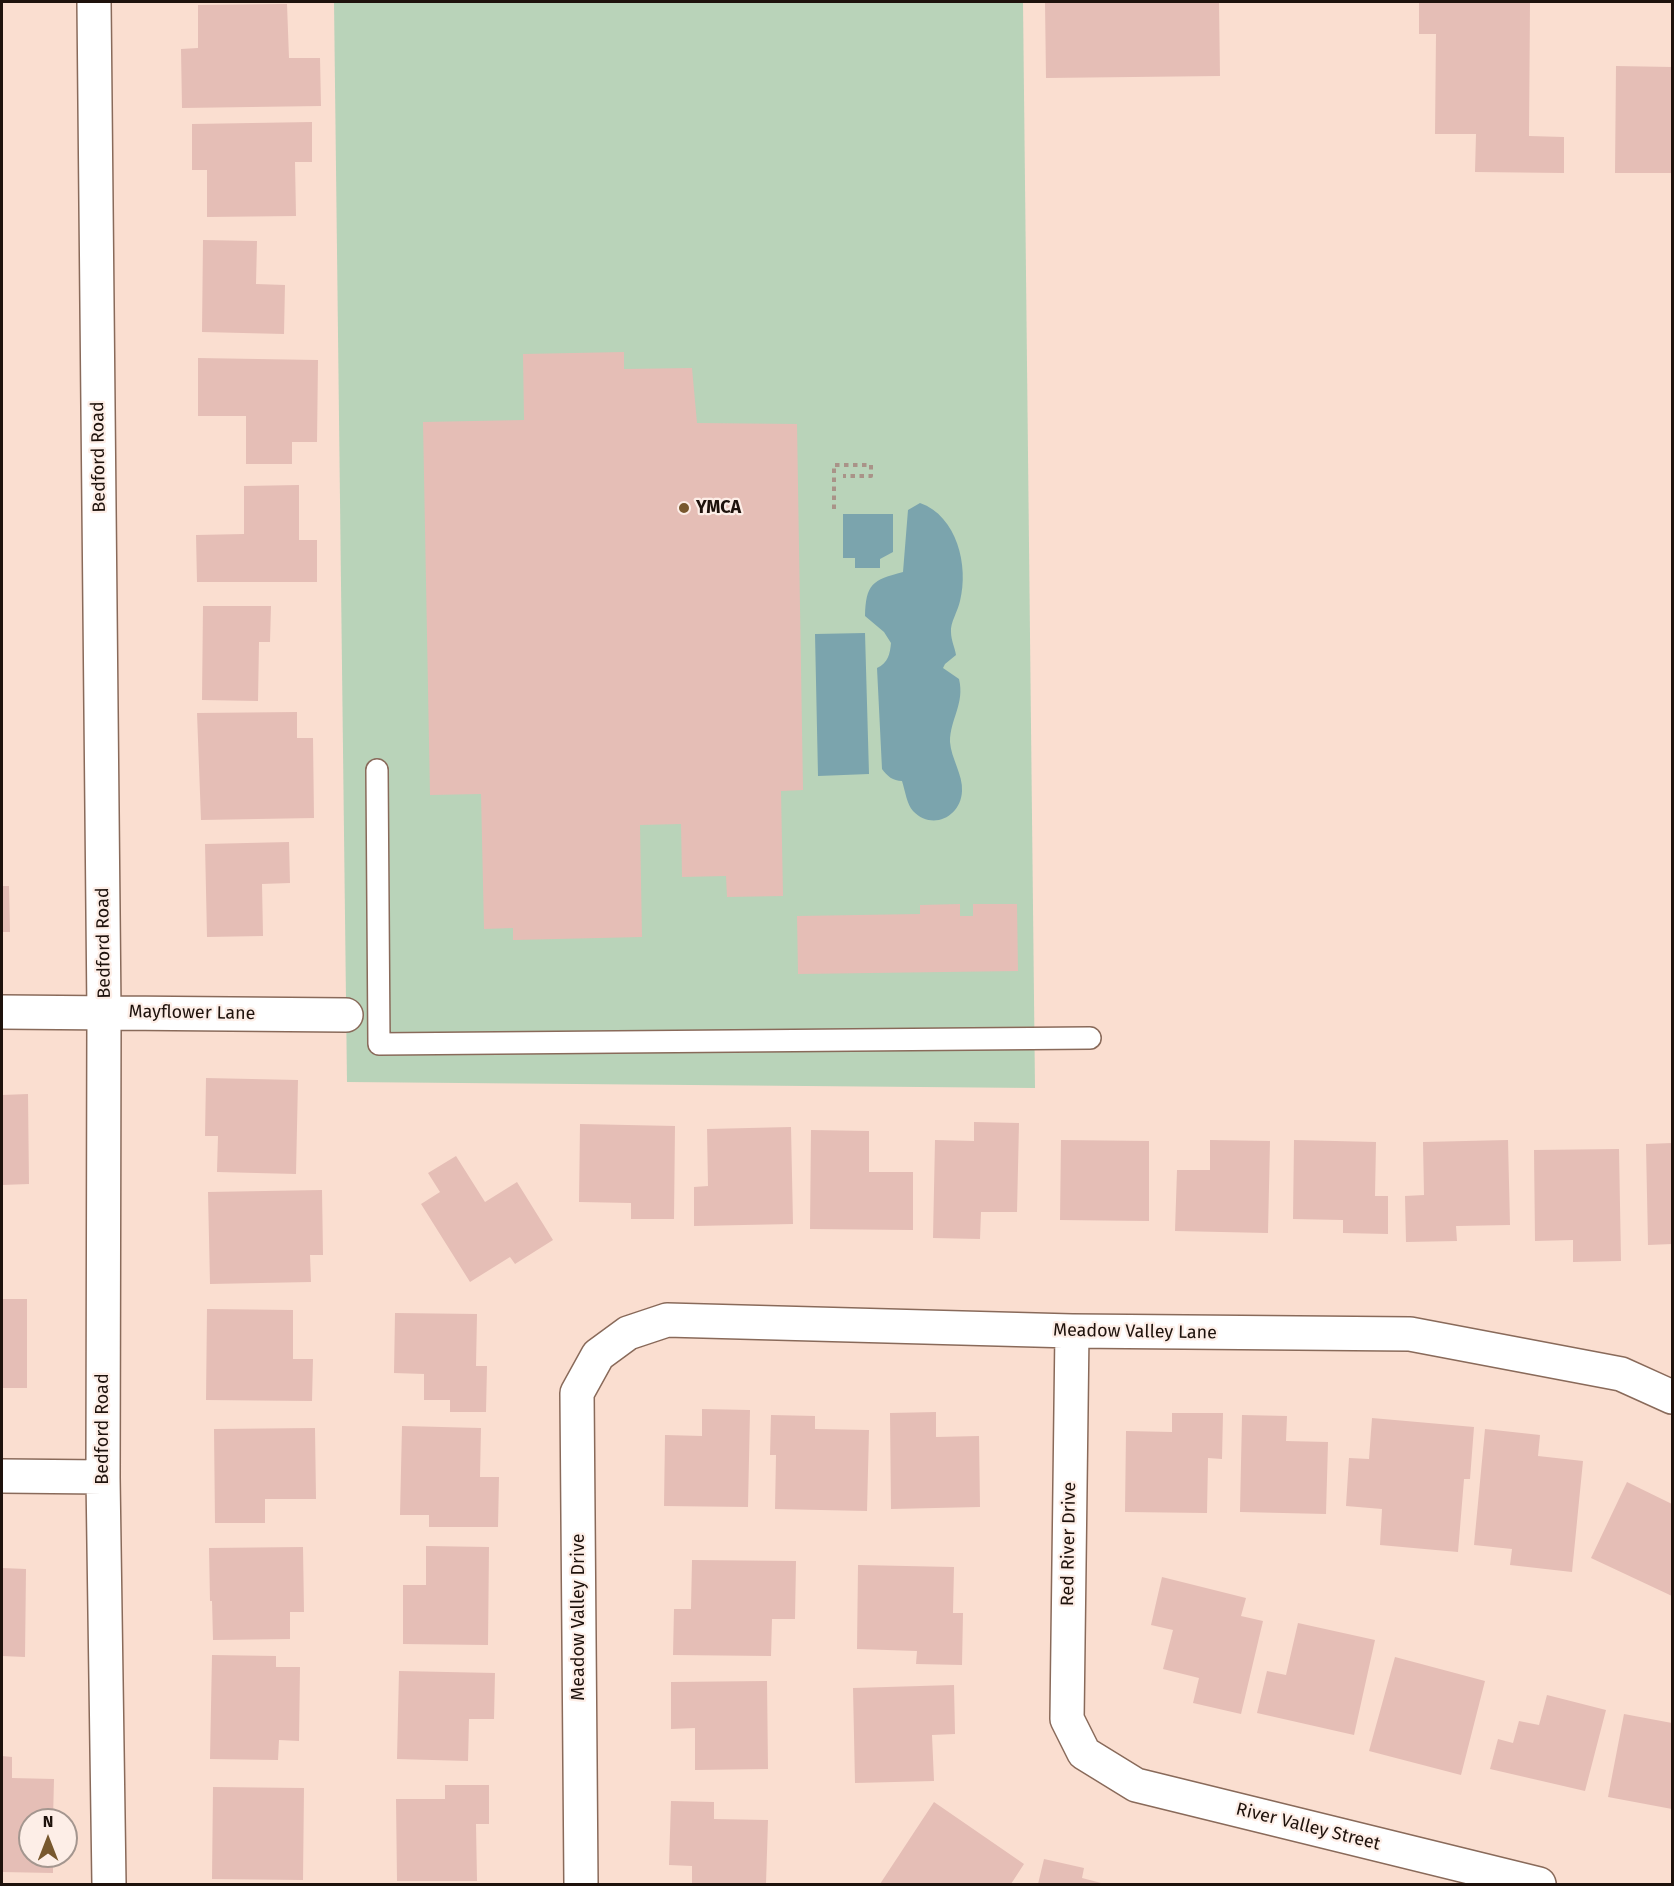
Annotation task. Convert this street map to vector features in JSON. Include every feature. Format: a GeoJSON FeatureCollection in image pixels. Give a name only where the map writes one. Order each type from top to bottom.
{"type":"FeatureCollection","features":[{"type":"Feature","properties":{"kind":"street","name":"Bedford Road"},"geometry":{"type":"LineString","coordinates":[[94,2],[104,1012],[103,1476],[110,1884]]}},
{"type":"Feature","properties":{"kind":"street","name":"Mayflower Lane"},"geometry":{"type":"LineString","coordinates":[[2,1012],[346,1015]]}},
{"type":"Feature","properties":{"kind":"street","name":"Meadow Valley Lane"},"geometry":{"type":"LineString","coordinates":[[598,1355],[628,1333],[666,1320],[1072,1331],[1410,1335],[1621,1374],[1672,1397]]}},
{"type":"Feature","properties":{"kind":"street","name":"Red River Drive"},"geometry":{"type":"LineString","coordinates":[[1072,1331],[1067,1719],[1084,1753]]}},
{"type":"Feature","properties":{"kind":"street","name":"Meadow Valley Drive"},"geometry":{"type":"LineString","coordinates":[[581,1884],[577,1393],[598,1355]]}},
{"type":"Feature","properties":{"kind":"street"},"geometry":{"type":"LineString","coordinates":[[2,1476],[103,1476]]}},
{"type":"Feature","properties":{"kind":"street","name":"River Valley Street"},"geometry":{"type":"LineString","coordinates":[[1084,1753],[1136,1785],[1539,1884]]}},
{"type":"Feature","properties":{"kind":"lane"},"geometry":{"type":"LineString","coordinates":[[377,770],[379,1044],[1090,1038]]}},
{"type":"Feature","properties":{"kind":"lane"},"geometry":{"type":"LineString","coordinates":[[346,1015],[379,1015]]}},
{"type":"Feature","properties":{"kind":"path"},"geometry":{"type":"LineString","coordinates":[[834,509],[834,465],[871,465],[871,476],[843,476]]}},
{"type":"Feature","properties":{"kind":"green space","name":"YMCA"},"geometry":{"type":"Polygon","coordinates":[[[334,2],[1023,2],[1035,1088],[347,1082],[334,2]]]}},
{"type":"Feature","properties":{"kind":"water"},"geometry":{"type":"Polygon","coordinates":[[[920,503],[933,510],[951,530],[961,558],[963,573],[960,601],[951,628],[956,655],[943,668],[959,679],[959,704],[950,742],[961,779],[962,791],[957,808],[951,814],[937,820],[921,817],[913,811],[902,781],[891,778],[882,769],[877,668],[888,658],[891,643],[884,632],[865,616],[867,597],[873,585],[884,578],[903,572],[908,510],[920,503]]]}},
{"type":"Feature","properties":{"kind":"water"},"geometry":{"type":"Polygon","coordinates":[[[843,514],[893,514],[893,552],[880,559],[880,568],[855,568],[855,558],[843,558],[843,514]]]}},
{"type":"Feature","properties":{"kind":"water"},"geometry":{"type":"Polygon","coordinates":[[[865,633],[869,774],[818,776],[815,634],[865,633]]]}},
{"type":"Feature","properties":{"kind":"building"},"geometry":{"type":"Polygon","coordinates":[[[1045,2],[1219,2],[1220,76],[1046,78],[1045,2]]]}},
{"type":"Feature","properties":{"kind":"building"},"geometry":{"type":"Polygon","coordinates":[[[1419,2],[1530,2],[1529,136],[1564,137],[1564,173],[1475,172],[1476,134],[1435,134],[1436,34],[1419,34],[1419,2]]]}},
{"type":"Feature","properties":{"kind":"building"},"geometry":{"type":"Polygon","coordinates":[[[287,4],[289,58],[320,58],[321,106],[182,108],[181,49],[198,48],[198,5],[287,4]]]}},
{"type":"Feature","properties":{"kind":"building"},"geometry":{"type":"Polygon","coordinates":[[[1616,66],[1672,67],[1672,173],[1615,173],[1616,66]]]}},
{"type":"Feature","properties":{"kind":"building"},"geometry":{"type":"Polygon","coordinates":[[[312,122],[312,162],[295,162],[296,216],[207,217],[207,170],[192,170],[192,124],[312,122]]]}},
{"type":"Feature","properties":{"kind":"building"},"geometry":{"type":"Polygon","coordinates":[[[203,240],[257,241],[256,284],[285,285],[284,334],[202,332],[203,240]]]}},
{"type":"Feature","properties":{"kind":"building","name":"YMCA"},"geometry":{"type":"Polygon","coordinates":[[[624,352],[624,369],[692,368],[697,423],[797,424],[803,790],[781,791],[783,896],[727,897],[726,876],[682,877],[681,824],[640,825],[642,937],[513,940],[513,928],[484,929],[481,794],[430,795],[423,422],[524,420],[523,354],[624,352]]]}},
{"type":"Feature","properties":{"kind":"building"},"geometry":{"type":"Polygon","coordinates":[[[198,358],[318,360],[317,442],[292,442],[292,464],[246,464],[246,416],[198,416],[198,358]]]}},
{"type":"Feature","properties":{"kind":"building"},"geometry":{"type":"Polygon","coordinates":[[[299,485],[299,540],[317,540],[317,582],[197,582],[196,535],[244,534],[244,486],[299,485]]]}},
{"type":"Feature","properties":{"kind":"building"},"geometry":{"type":"Polygon","coordinates":[[[203,606],[271,606],[270,642],[259,642],[258,701],[202,700],[203,606]]]}},
{"type":"Feature","properties":{"kind":"building"},"geometry":{"type":"Polygon","coordinates":[[[297,712],[297,738],[313,738],[314,818],[201,820],[197,713],[297,712]]]}},
{"type":"Feature","properties":{"kind":"building"},"geometry":{"type":"Polygon","coordinates":[[[289,842],[290,883],[262,884],[263,936],[207,937],[205,844],[289,842]]]}},
{"type":"Feature","properties":{"kind":"building"},"geometry":{"type":"Polygon","coordinates":[[[2,886],[9,886],[10,932],[2,932],[2,886]]]}},
{"type":"Feature","properties":{"kind":"building"},"geometry":{"type":"Polygon","coordinates":[[[960,904],[960,916],[973,916],[973,904],[1017,904],[1018,971],[798,974],[797,916],[920,914],[920,905],[960,904]]]}},
{"type":"Feature","properties":{"kind":"building"},"geometry":{"type":"Polygon","coordinates":[[[206,1078],[298,1080],[296,1174],[217,1172],[218,1136],[205,1136],[206,1078]]]}},
{"type":"Feature","properties":{"kind":"building"},"geometry":{"type":"Polygon","coordinates":[[[28,1094],[29,1184],[2,1185],[2,1095],[28,1094]]]}},
{"type":"Feature","properties":{"kind":"building"},"geometry":{"type":"Polygon","coordinates":[[[974,1122],[1019,1123],[1017,1212],[981,1212],[980,1239],[933,1238],[935,1140],[974,1141],[974,1122]]]}},
{"type":"Feature","properties":{"kind":"building"},"geometry":{"type":"Polygon","coordinates":[[[580,1124],[675,1126],[674,1219],[631,1219],[631,1203],[579,1202],[580,1124]]]}},
{"type":"Feature","properties":{"kind":"building"},"geometry":{"type":"Polygon","coordinates":[[[791,1127],[793,1224],[694,1226],[694,1187],[708,1186],[707,1129],[791,1127]]]}},
{"type":"Feature","properties":{"kind":"building"},"geometry":{"type":"Polygon","coordinates":[[[811,1130],[869,1131],[869,1172],[913,1172],[913,1230],[810,1229],[811,1130]]]}},
{"type":"Feature","properties":{"kind":"building"},"geometry":{"type":"Polygon","coordinates":[[[1061,1140],[1149,1141],[1149,1221],[1060,1220],[1061,1140]]]}},
{"type":"Feature","properties":{"kind":"building"},"geometry":{"type":"Polygon","coordinates":[[[1210,1140],[1270,1141],[1268,1233],[1175,1231],[1177,1170],[1210,1170],[1210,1140]]]}},
{"type":"Feature","properties":{"kind":"building"},"geometry":{"type":"Polygon","coordinates":[[[1294,1140],[1376,1142],[1375,1196],[1388,1196],[1388,1234],[1343,1233],[1343,1220],[1293,1219],[1294,1140]]]}},
{"type":"Feature","properties":{"kind":"building"},"geometry":{"type":"Polygon","coordinates":[[[1508,1140],[1510,1225],[1456,1226],[1457,1241],[1406,1242],[1405,1196],[1424,1195],[1423,1142],[1508,1140]]]}},
{"type":"Feature","properties":{"kind":"building"},"geometry":{"type":"Polygon","coordinates":[[[1672,1143],[1672,1244],[1648,1245],[1646,1144],[1672,1143]]]}},
{"type":"Feature","properties":{"kind":"building"},"geometry":{"type":"Polygon","coordinates":[[[1619,1149],[1621,1261],[1573,1262],[1573,1240],[1535,1241],[1534,1150],[1619,1149]]]}},
{"type":"Feature","properties":{"kind":"building"},"geometry":{"type":"Polygon","coordinates":[[[456,1156],[485,1202],[517,1182],[553,1240],[515,1264],[510,1257],[470,1282],[421,1204],[440,1192],[428,1173],[456,1156]]]}},
{"type":"Feature","properties":{"kind":"building"},"geometry":{"type":"Polygon","coordinates":[[[322,1190],[323,1255],[310,1255],[311,1282],[210,1284],[208,1192],[322,1190]]]}},
{"type":"Feature","properties":{"kind":"building"},"geometry":{"type":"Polygon","coordinates":[[[2,1299],[27,1299],[27,1388],[2,1388],[2,1299]]]}},
{"type":"Feature","properties":{"kind":"building"},"geometry":{"type":"Polygon","coordinates":[[[207,1309],[293,1310],[293,1359],[313,1359],[312,1401],[206,1400],[207,1309]]]}},
{"type":"Feature","properties":{"kind":"building"},"geometry":{"type":"Polygon","coordinates":[[[395,1313],[477,1314],[476,1366],[487,1366],[486,1412],[450,1412],[450,1400],[424,1400],[424,1374],[394,1373],[395,1313]]]}},
{"type":"Feature","properties":{"kind":"building"},"geometry":{"type":"Polygon","coordinates":[[[702,1409],[750,1410],[748,1507],[664,1506],[665,1435],[702,1436],[702,1409]]]}},
{"type":"Feature","properties":{"kind":"building"},"geometry":{"type":"Polygon","coordinates":[[[936,1412],[936,1437],[979,1436],[980,1507],[891,1509],[890,1413],[936,1412]]]}},
{"type":"Feature","properties":{"kind":"building"},"geometry":{"type":"Polygon","coordinates":[[[1172,1413],[1223,1413],[1222,1459],[1208,1458],[1207,1513],[1125,1512],[1126,1431],[1172,1432],[1172,1413]]]}},
{"type":"Feature","properties":{"kind":"building"},"geometry":{"type":"Polygon","coordinates":[[[771,1415],[815,1416],[815,1429],[869,1430],[867,1511],[775,1509],[776,1455],[770,1455],[771,1415]]]}},
{"type":"Feature","properties":{"kind":"building"},"geometry":{"type":"Polygon","coordinates":[[[1242,1415],[1287,1416],[1286,1441],[1328,1442],[1326,1514],[1240,1512],[1242,1415]]]}},
{"type":"Feature","properties":{"kind":"building"},"geometry":{"type":"Polygon","coordinates":[[[1372,1418],[1474,1427],[1470,1479],[1464,1479],[1458,1552],[1380,1545],[1382,1509],[1346,1506],[1349,1458],[1369,1459],[1372,1418]]]}},
{"type":"Feature","properties":{"kind":"building"},"geometry":{"type":"Polygon","coordinates":[[[402,1426],[481,1428],[480,1477],[499,1477],[498,1527],[429,1527],[429,1515],[400,1515],[402,1426]]]}},
{"type":"Feature","properties":{"kind":"building"},"geometry":{"type":"Polygon","coordinates":[[[315,1428],[316,1499],[265,1499],[265,1523],[215,1523],[214,1429],[315,1428]]]}},
{"type":"Feature","properties":{"kind":"building"},"geometry":{"type":"Polygon","coordinates":[[[1485,1429],[1540,1435],[1538,1456],[1583,1461],[1572,1572],[1510,1565],[1512,1549],[1474,1545],[1485,1429]]]}},
{"type":"Feature","properties":{"kind":"building"},"geometry":{"type":"Polygon","coordinates":[[[1627,1482],[1672,1504],[1672,1596],[1591,1558],[1627,1482]]]}},
{"type":"Feature","properties":{"kind":"building"},"geometry":{"type":"Polygon","coordinates":[[[426,1546],[489,1547],[488,1645],[403,1644],[403,1585],[426,1585],[426,1546]]]}},
{"type":"Feature","properties":{"kind":"building"},"geometry":{"type":"Polygon","coordinates":[[[303,1547],[304,1612],[290,1612],[290,1639],[213,1640],[209,1548],[303,1547]]]}},
{"type":"Feature","properties":{"kind":"building"},"geometry":{"type":"Polygon","coordinates":[[[692,1560],[796,1561],[795,1619],[772,1619],[771,1656],[673,1655],[674,1609],[691,1609],[692,1560]]]}},
{"type":"Feature","properties":{"kind":"building"},"geometry":{"type":"Polygon","coordinates":[[[858,1565],[954,1567],[953,1613],[963,1613],[962,1665],[916,1664],[917,1651],[857,1649],[858,1565]]]}},
{"type":"Feature","properties":{"kind":"building"},"geometry":{"type":"Polygon","coordinates":[[[2,1568],[26,1569],[25,1657],[2,1656],[2,1568]]]}},
{"type":"Feature","properties":{"kind":"building"},"geometry":{"type":"Polygon","coordinates":[[[1162,1577],[1246,1598],[1241,1616],[1263,1621],[1241,1714],[1193,1703],[1199,1678],[1163,1669],[1173,1630],[1151,1625],[1162,1577]]]}},
{"type":"Feature","properties":{"kind":"building"},"geometry":{"type":"Polygon","coordinates":[[[1298,1623],[1375,1640],[1354,1735],[1257,1713],[1267,1671],[1286,1675],[1298,1623]]]}},
{"type":"Feature","properties":{"kind":"building"},"geometry":{"type":"Polygon","coordinates":[[[212,1655],[276,1656],[276,1667],[300,1667],[299,1741],[279,1740],[278,1760],[210,1759],[212,1655]]]}},
{"type":"Feature","properties":{"kind":"building"},"geometry":{"type":"Polygon","coordinates":[[[1395,1657],[1485,1681],[1461,1775],[1369,1751],[1395,1657]]]}},
{"type":"Feature","properties":{"kind":"building"},"geometry":{"type":"Polygon","coordinates":[[[399,1671],[495,1673],[494,1719],[469,1719],[468,1761],[397,1759],[399,1671]]]}},
{"type":"Feature","properties":{"kind":"building"},"geometry":{"type":"Polygon","coordinates":[[[767,1681],[768,1769],[695,1770],[695,1728],[671,1729],[671,1682],[767,1681]]]}},
{"type":"Feature","properties":{"kind":"building"},"geometry":{"type":"Polygon","coordinates":[[[954,1685],[955,1734],[932,1735],[934,1781],[855,1783],[853,1688],[954,1685]]]}},
{"type":"Feature","properties":{"kind":"building"},"geometry":{"type":"Polygon","coordinates":[[[1547,1695],[1606,1710],[1585,1791],[1490,1769],[1498,1739],[1513,1743],[1519,1721],[1539,1725],[1547,1695]]]}},
{"type":"Feature","properties":{"kind":"building"},"geometry":{"type":"Polygon","coordinates":[[[1624,1714],[1672,1723],[1672,1809],[1608,1797],[1624,1714]]]}},
{"type":"Feature","properties":{"kind":"building"},"geometry":{"type":"Polygon","coordinates":[[[2,1756],[12,1757],[12,1778],[54,1779],[53,1808],[18,1808],[18,1868],[53,1868],[53,1873],[2,1872],[2,1756]]]}},
{"type":"Feature","properties":{"kind":"building"},"geometry":{"type":"Polygon","coordinates":[[[445,1785],[489,1785],[489,1824],[476,1824],[477,1881],[397,1881],[396,1799],[445,1799],[445,1785]]]}},
{"type":"Feature","properties":{"kind":"building"},"geometry":{"type":"Polygon","coordinates":[[[213,1787],[304,1788],[303,1880],[212,1879],[213,1787]]]}},
{"type":"Feature","properties":{"kind":"building"},"geometry":{"type":"Polygon","coordinates":[[[671,1801],[714,1802],[714,1819],[768,1820],[766,1884],[692,1884],[692,1866],[669,1865],[671,1801]]]}},
{"type":"Feature","properties":{"kind":"building"},"geometry":{"type":"Polygon","coordinates":[[[934,1802],[1024,1864],[1011,1884],[880,1884],[934,1802]]]}},
{"type":"Feature","properties":{"kind":"building"},"geometry":{"type":"Polygon","coordinates":[[[1044,1859],[1084,1868],[1082,1878],[1105,1884],[1038,1884],[1044,1859]]]}},
{"type":"Feature","properties":{"kind":"place","name":"YMCA"},"geometry":{"type":"Point","coordinates":[684,508]}}]}
